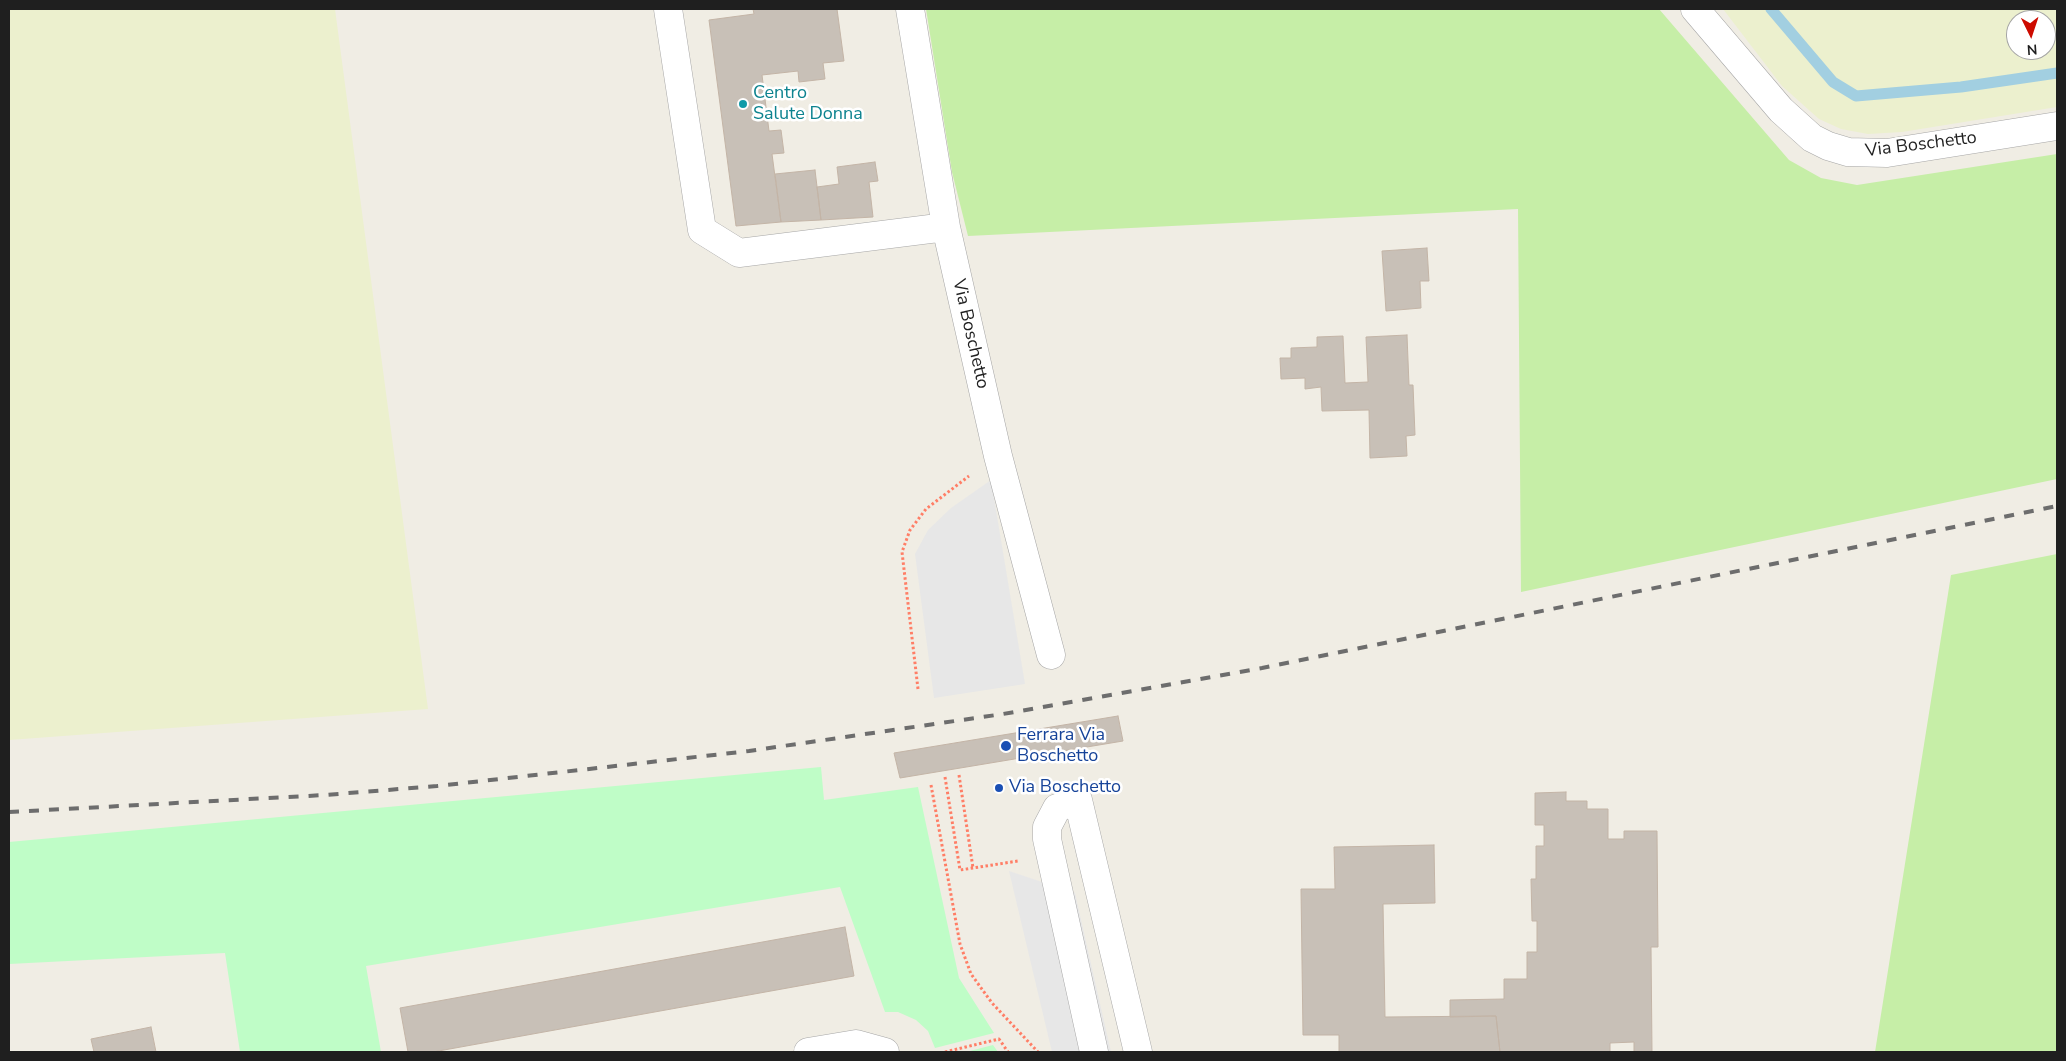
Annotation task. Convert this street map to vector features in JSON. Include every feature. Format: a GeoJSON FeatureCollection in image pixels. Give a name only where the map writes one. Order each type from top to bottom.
{"type":"FeatureCollection","features":[{"type":"Feature","properties":{"kind":"street"},"geometry":{"type":"LineString","coordinates":[[668,9],[702,230],[739,252],[946,226]]}},
{"type":"Feature","properties":{"kind":"street","name":"Via Boschetto"},"geometry":{"type":"LineString","coordinates":[[910,9],[946,226],[998,456],[1051,654]]}},
{"type":"Feature","properties":{"kind":"street","name":"Via Boschetto"},"geometry":{"type":"LineString","coordinates":[[1695,9],[1781,110],[1812,138],[1828,146],[1848,152],[1887,153],[2057,126]]}},
{"type":"Feature","properties":{"kind":"street"},"geometry":{"type":"LineString","coordinates":[[1094,1052],[1050,856],[1048,827],[1057,808],[1078,800],[1138,1052]]}},
{"type":"Feature","properties":{"kind":"street"},"geometry":{"type":"LineString","coordinates":[[808,1052],[856,1044],[885,1052]]}},
{"type":"Feature","properties":{"kind":"path"},"geometry":{"type":"LineString","coordinates":[[918,689],[902,552],[910,530],[926,510],[954,486],[998,456]]}},
{"type":"Feature","properties":{"kind":"path"},"geometry":{"type":"LineString","coordinates":[[958,775],[973,868]]}},
{"type":"Feature","properties":{"kind":"path"},"geometry":{"type":"LineString","coordinates":[[945,777],[960,870],[1050,856]]}},
{"type":"Feature","properties":{"kind":"path"},"geometry":{"type":"LineString","coordinates":[[931,785],[960,944],[971,974],[992,1002],[1038,1052]]}},
{"type":"Feature","properties":{"kind":"path"},"geometry":{"type":"LineString","coordinates":[[945,1052],[998,1039],[1008,1052]]}},
{"type":"Feature","properties":{"kind":"green space"},"geometry":{"type":"Polygon","coordinates":[[[9,9],[335,9],[428,709],[9,740],[9,9]]]}},
{"type":"Feature","properties":{"kind":"green space"},"geometry":{"type":"Polygon","coordinates":[[[926,9],[1659,9],[1789,160],[1821,178],[1857,185],[2057,154],[2057,479],[1521,592],[1518,209],[968,236],[952,172],[926,9]]]}},
{"type":"Feature","properties":{"kind":"green space"},"geometry":{"type":"Polygon","coordinates":[[[1723,9],[2057,9],[2057,107],[1902,132],[1868,134],[1841,129],[1819,119],[1782,86],[1723,9]]]}},
{"type":"Feature","properties":{"kind":"green space"},"geometry":{"type":"Polygon","coordinates":[[[2057,554],[2057,1052],[1875,1052],[1951,575],[2057,554]]]}},
{"type":"Feature","properties":{"kind":"green space"},"geometry":{"type":"Polygon","coordinates":[[[821,767],[824,800],[918,787],[959,978],[994,1033],[935,1048],[928,1031],[916,1020],[898,1012],[885,1012],[840,887],[366,966],[381,1052],[240,1052],[225,953],[9,964],[9,842],[821,767]]]}},
{"type":"Feature","properties":{"kind":"green space"},"geometry":{"type":"Polygon","coordinates":[[[993,1045],[998,1052],[966,1052],[993,1045]]]}},
{"type":"Feature","properties":{"kind":"shaded area"},"geometry":{"type":"Polygon","coordinates":[[[991,480],[1025,684],[934,698],[915,554],[928,530],[951,508],[991,480]]]}},
{"type":"Feature","properties":{"kind":"shaded area"},"geometry":{"type":"Polygon","coordinates":[[[1009,871],[1075,893],[1111,1052],[1052,1052],[1009,871]]]}},
{"type":"Feature","properties":{"kind":"building","name":"Centro Salute Donna"},"geometry":{"type":"Polygon","coordinates":[[[753,9],[837,9],[844,61],[823,63],[825,79],[799,82],[798,71],[762,75],[769,131],[781,130],[784,153],[772,154],[781,222],[736,226],[709,20],[754,14],[753,9]]]}},
{"type":"Feature","properties":{"kind":"building"},"geometry":{"type":"Polygon","coordinates":[[[875,162],[878,181],[869,182],[873,217],[821,220],[817,187],[839,184],[837,167],[875,162]]]}},
{"type":"Feature","properties":{"kind":"building"},"geometry":{"type":"Polygon","coordinates":[[[815,170],[821,220],[781,222],[775,174],[815,170]]]}},
{"type":"Feature","properties":{"kind":"building"},"geometry":{"type":"Polygon","coordinates":[[[1427,248],[1429,281],[1420,281],[1421,308],[1386,311],[1382,251],[1427,248]]]}},
{"type":"Feature","properties":{"kind":"building"},"geometry":{"type":"Polygon","coordinates":[[[1407,335],[1409,385],[1413,385],[1415,435],[1406,436],[1407,456],[1370,458],[1369,410],[1322,411],[1321,387],[1305,389],[1305,378],[1281,379],[1280,358],[1291,358],[1291,348],[1317,347],[1317,337],[1343,336],[1345,383],[1368,382],[1366,337],[1407,335]]]}},
{"type":"Feature","properties":{"kind":"building"},"geometry":{"type":"Polygon","coordinates":[[[1118,716],[1123,741],[900,778],[894,753],[1118,716]]]}},
{"type":"Feature","properties":{"kind":"building"},"geometry":{"type":"Polygon","coordinates":[[[1566,792],[1566,801],[1587,801],[1587,809],[1608,809],[1608,839],[1624,839],[1624,831],[1657,831],[1658,947],[1651,947],[1652,1052],[1634,1052],[1634,1042],[1610,1043],[1610,1052],[1500,1052],[1496,1016],[1450,1017],[1450,1000],[1504,999],[1504,979],[1527,979],[1527,952],[1537,952],[1537,921],[1532,921],[1531,879],[1536,879],[1536,846],[1544,846],[1544,825],[1535,825],[1535,793],[1566,792]]]}},
{"type":"Feature","properties":{"kind":"building"},"geometry":{"type":"Polygon","coordinates":[[[1434,845],[1435,903],[1383,904],[1385,1017],[1496,1016],[1500,1052],[1339,1052],[1339,1035],[1303,1035],[1301,889],[1335,889],[1334,847],[1434,845]]]}},
{"type":"Feature","properties":{"kind":"building"},"geometry":{"type":"Polygon","coordinates":[[[845,927],[854,976],[433,1052],[408,1052],[400,1008],[845,927]]]}},
{"type":"Feature","properties":{"kind":"building"},"geometry":{"type":"Polygon","coordinates":[[[151,1027],[156,1052],[94,1052],[91,1039],[151,1027]]]}},
{"type":"Feature","properties":{"kind":"waterway"},"geometry":{"type":"LineString","coordinates":[[1771,9],[1833,82],[1856,96],[1961,87],[2057,73]]}},
{"type":"Feature","properties":{"kind":"railway"},"geometry":{"type":"LineString","coordinates":[[9,812],[325,795],[437,786],[749,751],[1003,714],[1262,668],[2057,506]]}},
{"type":"Feature","properties":{"kind":"place","name":"Centro Salute Donna"},"geometry":{"type":"Point","coordinates":[743,104]}},
{"type":"Feature","properties":{"kind":"place","name":"Ferrara Via Boschetto"},"geometry":{"type":"Point","coordinates":[1006,746]}},
{"type":"Feature","properties":{"kind":"place","name":"Via Boschetto"},"geometry":{"type":"Point","coordinates":[999,788]}}]}
